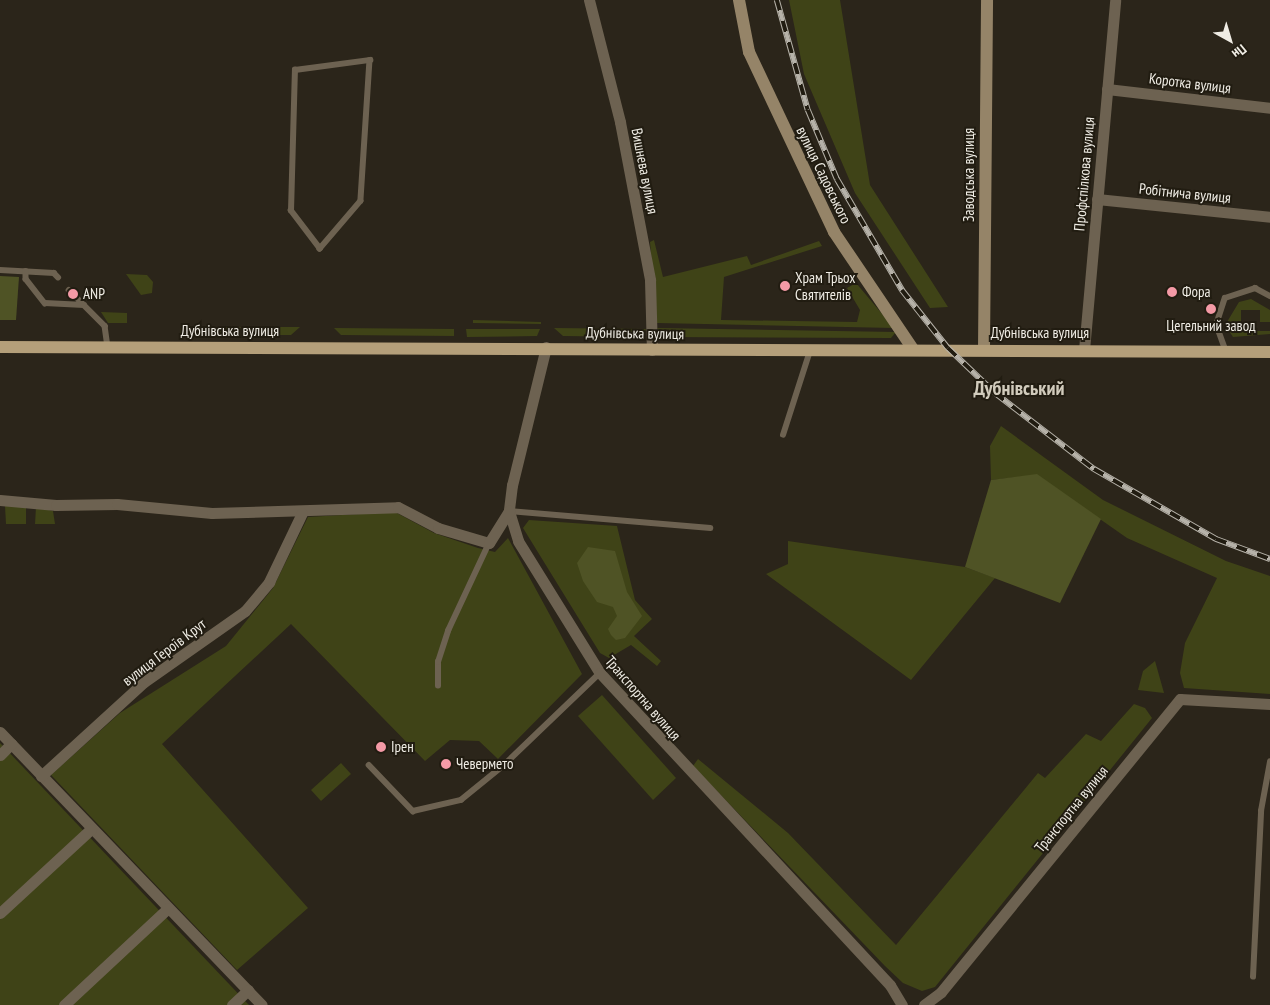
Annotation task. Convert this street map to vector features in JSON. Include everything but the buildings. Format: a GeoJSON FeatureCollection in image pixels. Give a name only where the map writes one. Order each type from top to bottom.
{"type":"FeatureCollection","features":[{"type":"Feature","properties":{"kind":"main road","name":"Дубнівська вулиця"},"geometry":{"type":"LineString","coordinates":[[0,347],[546,347],[652,350],[984,349],[1270,352]]}},
{"type":"Feature","properties":{"kind":"street","name":"Вишнева вулиця"},"geometry":{"type":"LineString","coordinates":[[589,0],[620,122],[650,280],[652,350]]}},
{"type":"Feature","properties":{"kind":"street","name":"вулиця Садовського"},"geometry":{"type":"LineString","coordinates":[[739,0],[749,52],[820,206],[913,349]]}},
{"type":"Feature","properties":{"kind":"street","name":"Заводська вулиця"},"geometry":{"type":"LineString","coordinates":[[984,349],[987,0]]}},
{"type":"Feature","properties":{"kind":"street","name":"Профспілкова вулиця"},"geometry":{"type":"LineString","coordinates":[[1084,350],[1115,0]]}},
{"type":"Feature","properties":{"kind":"street","name":"Коротка вулиця"},"geometry":{"type":"LineString","coordinates":[[1107,89],[1270,108]]}},
{"type":"Feature","properties":{"kind":"street","name":"Робітнича вулиця"},"geometry":{"type":"LineString","coordinates":[[1097,199],[1270,217]]}},
{"type":"Feature","properties":{"kind":"street","name":"Транспортна вулиця"},"geometry":{"type":"LineString","coordinates":[[546,347],[509,511],[518,541],[600,673],[890,985],[902,1005]]}},
{"type":"Feature","properties":{"kind":"street"},"geometry":{"type":"LineString","coordinates":[[0,500],[117,504],[212,513],[302,513],[398,507],[438,528],[488,543],[509,511]]}},
{"type":"Feature","properties":{"kind":"street","name":"вулиця Героїв Крут"},"geometry":{"type":"LineString","coordinates":[[41,776],[144,682],[245,611],[270,582],[302,513]]}},
{"type":"Feature","properties":{"kind":"street","name":"Транспортна вулиця"},"geometry":{"type":"LineString","coordinates":[[924,1005],[941,992],[1180,699],[1270,704]]}},
{"type":"Feature","properties":{"kind":"street"},"geometry":{"type":"LineString","coordinates":[[0,732],[91,829],[262,1005]]}},
{"type":"Feature","properties":{"kind":"street"},"geometry":{"type":"LineString","coordinates":[[0,754],[11,744]]}},
{"type":"Feature","properties":{"kind":"street"},"geometry":{"type":"LineString","coordinates":[[0,913],[91,829]]}},
{"type":"Feature","properties":{"kind":"street"},"geometry":{"type":"LineString","coordinates":[[64,1005],[168,908]]}},
{"type":"Feature","properties":{"kind":"street"},"geometry":{"type":"LineString","coordinates":[[232,1005],[248,990]]}},
{"type":"Feature","properties":{"kind":"lane"},"geometry":{"type":"LineString","coordinates":[[370,60],[361,201],[320,249],[291,211],[295,70],[370,60]]}},
{"type":"Feature","properties":{"kind":"lane"},"geometry":{"type":"LineString","coordinates":[[0,270],[54,273],[58,277]]}},
{"type":"Feature","properties":{"kind":"lane"},"geometry":{"type":"LineString","coordinates":[[26,271],[26,279],[45,303],[84,305]]}},
{"type":"Feature","properties":{"kind":"lane"},"geometry":{"type":"LineString","coordinates":[[1226,352],[1216,325],[1225,298],[1254,288],[1270,296]]}},
{"type":"Feature","properties":{"kind":"lane"},"geometry":{"type":"LineString","coordinates":[[70,290],[105,326],[108,348]]}},
{"type":"Feature","properties":{"kind":"lane"},"geometry":{"type":"LineString","coordinates":[[783,435],[810,351]]}},
{"type":"Feature","properties":{"kind":"lane"},"geometry":{"type":"LineString","coordinates":[[509,511],[710,528]]}},
{"type":"Feature","properties":{"kind":"lane"},"geometry":{"type":"LineString","coordinates":[[438,686],[438,662],[448,631],[488,543]]}},
{"type":"Feature","properties":{"kind":"lane"},"geometry":{"type":"LineString","coordinates":[[369,765],[413,811],[460,800],[504,765],[600,673]]}},
{"type":"Feature","properties":{"kind":"lane"},"geometry":{"type":"LineString","coordinates":[[1253,977],[1261,811],[1270,762]]}},
{"type":"Feature","properties":{"kind":"green space"},"geometry":{"type":"Polygon","coordinates":[[[789,0],[840,0],[870,185],[948,307],[930,308],[855,193],[804,74],[789,0]]]}},
{"type":"Feature","properties":{"kind":"green space"},"geometry":{"type":"Polygon","coordinates":[[[654,240],[663,277],[747,256],[751,265],[819,241],[822,246],[724,277],[721,320],[857,322],[860,310],[847,288],[856,283],[894,328],[657,323],[650,242],[654,240]]]}},
{"type":"Feature","properties":{"kind":"green space"},"geometry":{"type":"Polygon","coordinates":[[[126,274],[147,275],[153,282],[152,293],[141,295],[126,274]]]}},
{"type":"Feature","properties":{"kind":"green space"},"geometry":{"type":"Polygon","coordinates":[[[0,276],[19,277],[16,320],[0,320],[0,276]]]}},
{"type":"Feature","properties":{"kind":"green space"},"geometry":{"type":"Polygon","coordinates":[[[1251,299],[1270,310],[1270,322],[1260,322],[1260,310],[1241,310],[1241,322],[1227,322],[1239,302],[1251,299]]]}},
{"type":"Feature","properties":{"kind":"green space"},"geometry":{"type":"Polygon","coordinates":[[[101,312],[127,313],[127,323],[108,323],[101,312]]]}},
{"type":"Feature","properties":{"kind":"green space"},"geometry":{"type":"Polygon","coordinates":[[[473,320],[541,322],[541,324],[473,323],[473,320]]]}},
{"type":"Feature","properties":{"kind":"green space"},"geometry":{"type":"Polygon","coordinates":[[[181,327],[241,327],[235,335],[180,334],[181,327]]]}},
{"type":"Feature","properties":{"kind":"green space"},"geometry":{"type":"Polygon","coordinates":[[[256,327],[300,327],[291,335],[261,335],[256,327]]]}},
{"type":"Feature","properties":{"kind":"green space"},"geometry":{"type":"Polygon","coordinates":[[[334,328],[454,329],[454,336],[341,335],[334,328]]]}},
{"type":"Feature","properties":{"kind":"green space"},"geometry":{"type":"Polygon","coordinates":[[[554,328],[646,329],[642,337],[563,336],[554,328]]]}},
{"type":"Feature","properties":{"kind":"green space"},"geometry":{"type":"Polygon","coordinates":[[[657,328],[896,332],[891,338],[663,337],[657,328]]]}},
{"type":"Feature","properties":{"kind":"green space"},"geometry":{"type":"Polygon","coordinates":[[[466,329],[540,329],[537,336],[467,337],[466,329]]]}},
{"type":"Feature","properties":{"kind":"green space"},"geometry":{"type":"Polygon","coordinates":[[[1229,331],[1270,331],[1270,334],[1233,337],[1229,331]]]}},
{"type":"Feature","properties":{"kind":"green space"},"geometry":{"type":"Polygon","coordinates":[[[1001,426],[1103,500],[1226,561],[1270,576],[1270,694],[1184,688],[1180,673],[1185,643],[1217,578],[1127,538],[1037,475],[991,480],[990,446],[1001,426]]]}},
{"type":"Feature","properties":{"kind":"green space"},"geometry":{"type":"Polygon","coordinates":[[[1037,474],[1101,519],[1060,603],[965,567],[991,480],[1037,474]]]}},
{"type":"Feature","properties":{"kind":"green space"},"geometry":{"type":"Polygon","coordinates":[[[5,506],[26,506],[26,524],[6,524],[5,506]]]}},
{"type":"Feature","properties":{"kind":"green space"},"geometry":{"type":"Polygon","coordinates":[[[36,507],[53,511],[55,524],[35,524],[36,507]]]}},
{"type":"Feature","properties":{"kind":"green space"},"geometry":{"type":"Polygon","coordinates":[[[395,512],[434,533],[495,552],[508,538],[582,674],[498,759],[479,741],[450,740],[425,761],[291,624],[162,744],[308,908],[237,970],[51,775],[120,713],[226,646],[273,588],[308,517],[395,512]]]}},
{"type":"Feature","properties":{"kind":"green space"},"geometry":{"type":"Polygon","coordinates":[[[529,520],[617,526],[635,600],[652,619],[634,636],[661,661],[657,666],[631,645],[609,658],[600,653],[523,528],[529,520]]]}},
{"type":"Feature","properties":{"kind":"green space"},"geometry":{"type":"Polygon","coordinates":[[[788,541],[965,567],[995,578],[911,680],[766,574],[788,564],[788,541]]]}},
{"type":"Feature","properties":{"kind":"green space"},"geometry":{"type":"Polygon","coordinates":[[[588,547],[615,551],[627,592],[642,616],[625,638],[616,640],[611,635],[608,629],[617,616],[613,607],[597,602],[583,581],[577,563],[588,547]]]}},
{"type":"Feature","properties":{"kind":"green space"},"geometry":{"type":"Polygon","coordinates":[[[1155,661],[1164,693],[1138,690],[1143,671],[1155,661]]]}},
{"type":"Feature","properties":{"kind":"green space"},"geometry":{"type":"Polygon","coordinates":[[[602,695],[676,778],[653,800],[578,716],[602,695]]]}},
{"type":"Feature","properties":{"kind":"green space"},"geometry":{"type":"Polygon","coordinates":[[[1134,704],[1145,708],[1152,718],[935,987],[922,991],[903,983],[885,966],[693,766],[698,759],[788,833],[896,945],[1038,773],[1045,778],[1086,734],[1101,741],[1134,704]]]}},
{"type":"Feature","properties":{"kind":"green space"},"geometry":{"type":"Polygon","coordinates":[[[0,743],[4,747],[249,1005],[0,1005],[0,743]]]}},
{"type":"Feature","properties":{"kind":"green space"},"geometry":{"type":"Polygon","coordinates":[[[341,763],[351,774],[321,801],[311,790],[341,763]]]}},
{"type":"Feature","properties":{"kind":"railway"},"geometry":{"type":"LineString","coordinates":[[777,0],[808,110],[837,179],[902,290],[948,348],[995,393],[1094,469],[1216,539],[1270,559]]}},
{"type":"Feature","properties":{"kind":"place","name":"Храм Трьох Святителів"},"geometry":{"type":"Point","coordinates":[785,286]}},
{"type":"Feature","properties":{"kind":"place","name":"Фора"},"geometry":{"type":"Point","coordinates":[1172,292]}},
{"type":"Feature","properties":{"kind":"place","name":"ANP"},"geometry":{"type":"Point","coordinates":[73,294]}},
{"type":"Feature","properties":{"kind":"place","name":"Цегельний завод"},"geometry":{"type":"Point","coordinates":[1211,309]}},
{"type":"Feature","properties":{"kind":"place","name":"Ірен"},"geometry":{"type":"Point","coordinates":[381,747]}},
{"type":"Feature","properties":{"kind":"place","name":"Чевермето"},"geometry":{"type":"Point","coordinates":[446,764]}},
{"type":"Feature","properties":{"kind":"district","name":"Дубнівський"},"geometry":{"type":"Point","coordinates":[1019,388]}}]}
